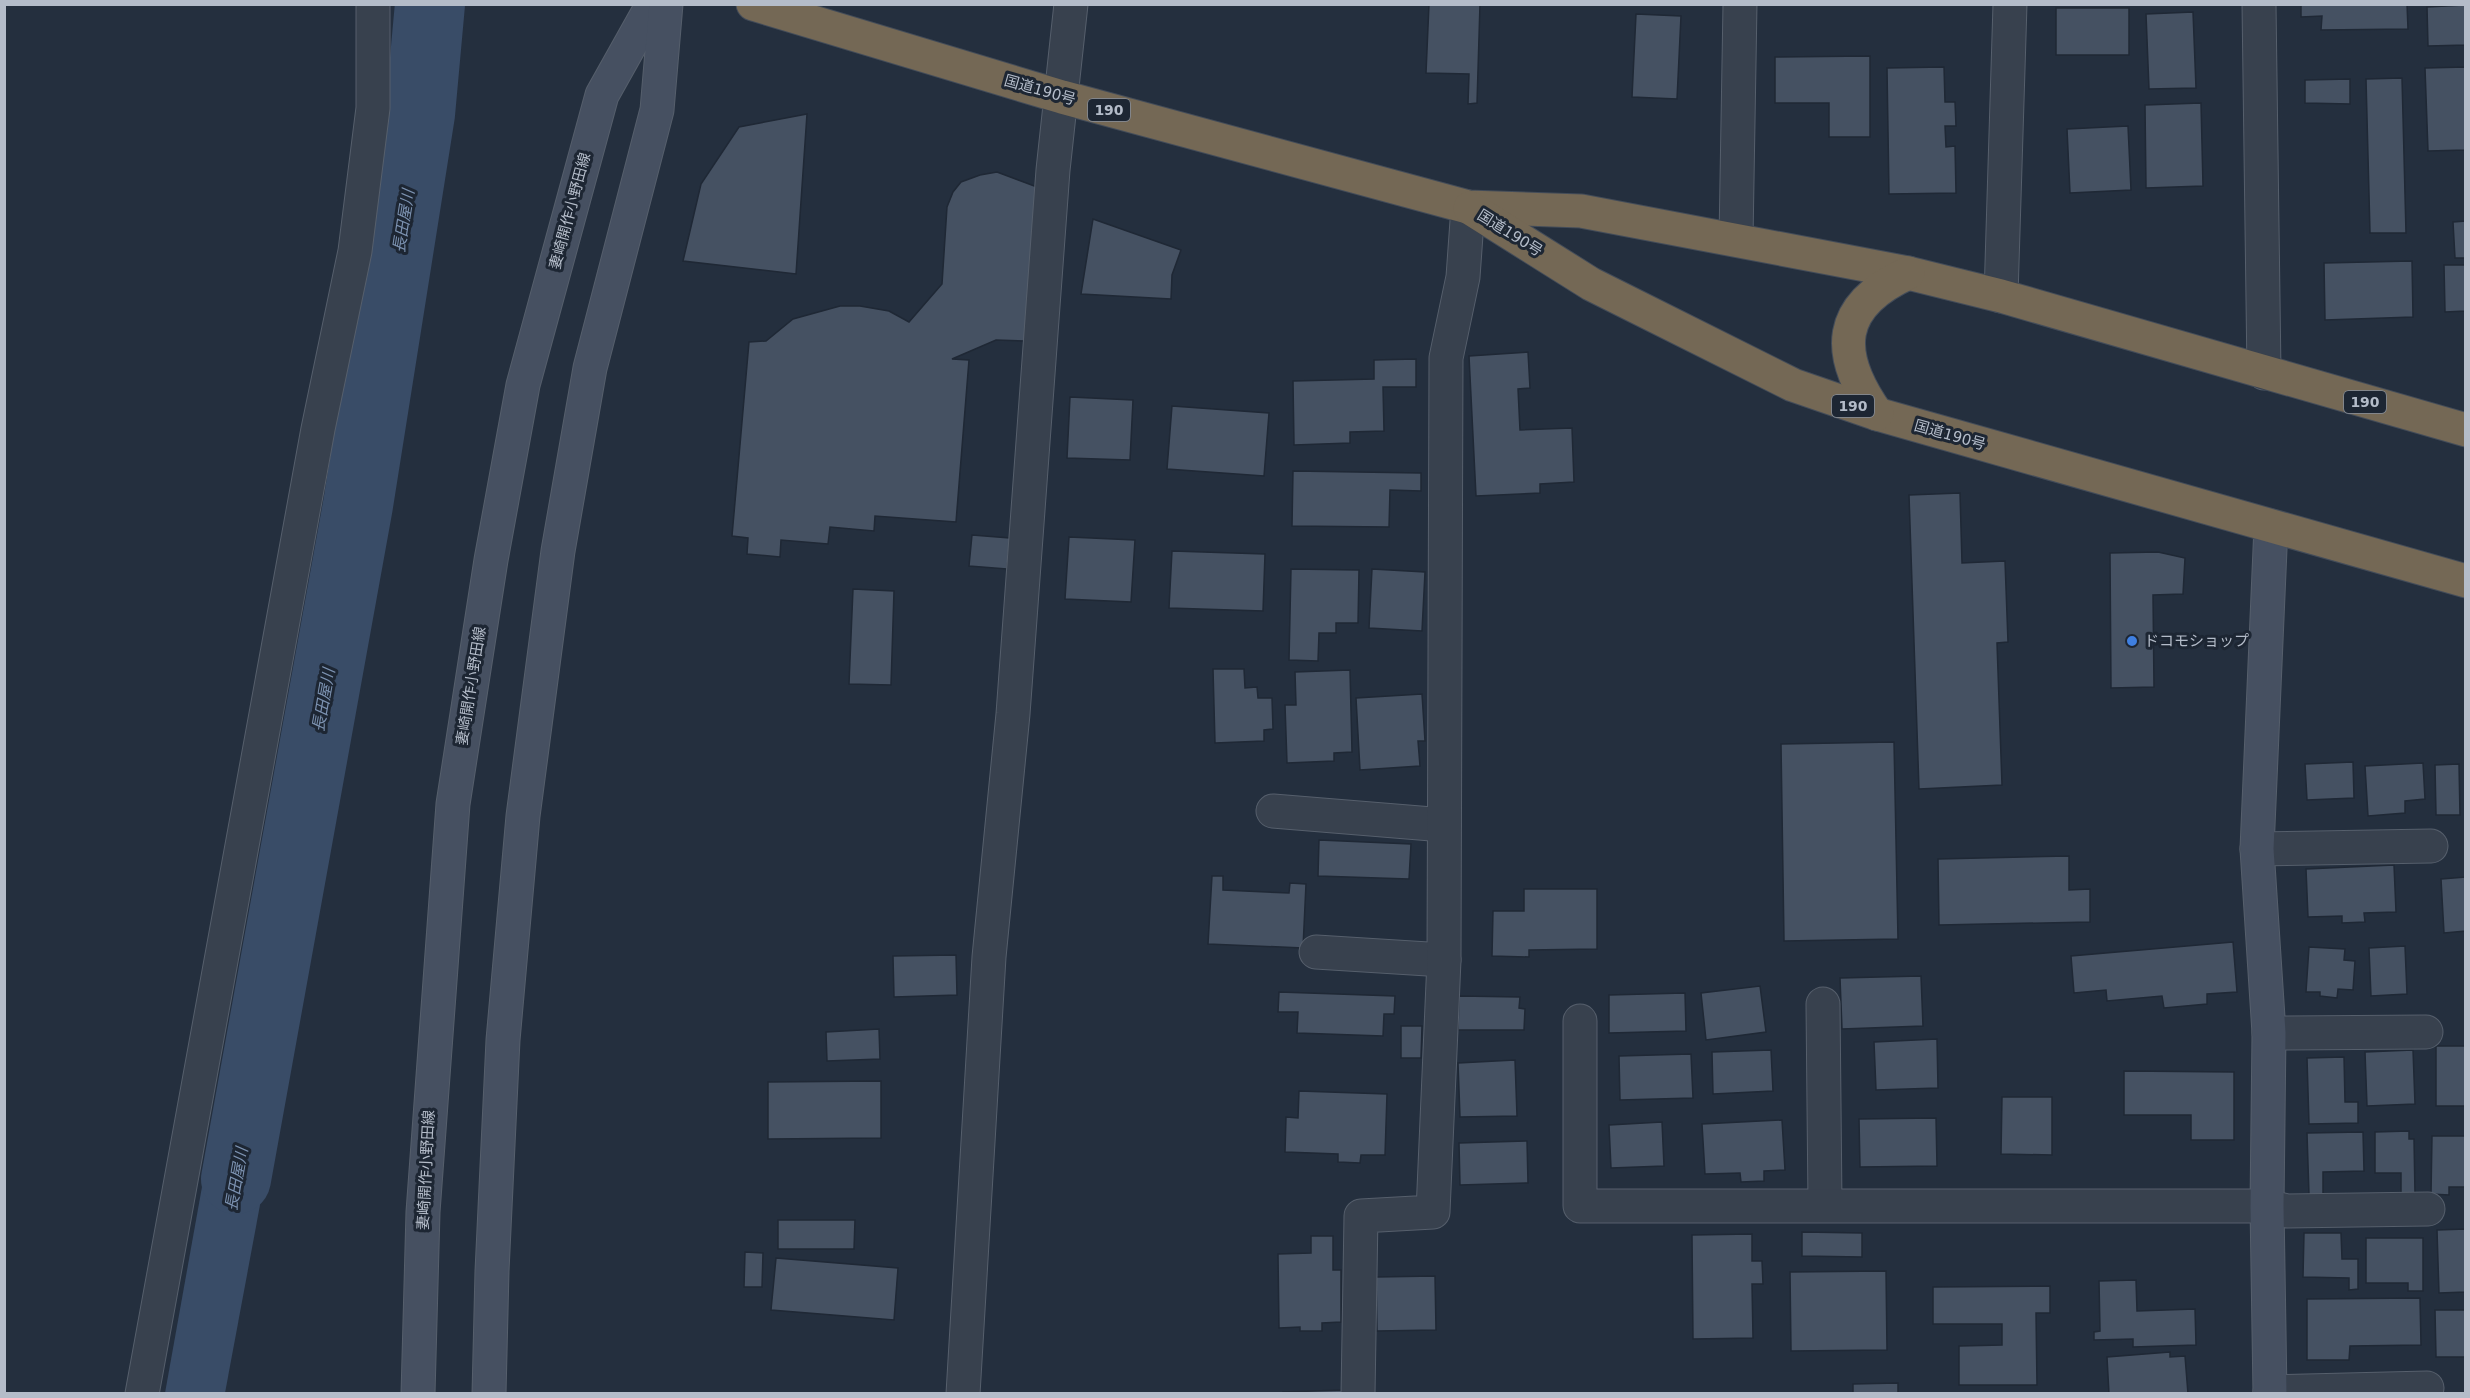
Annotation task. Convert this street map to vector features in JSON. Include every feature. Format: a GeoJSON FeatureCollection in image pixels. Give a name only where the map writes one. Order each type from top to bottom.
{"type":"FeatureCollection","features":[{"type":"Feature","properties":{"kind":"highway","name":"国道190号"},"geometry":{"type":"LineString","coordinates":[[753,4],[1062,97],[1468,207],[1581,211],[1908,273],[2001,296],[2466,430]]}},
{"type":"Feature","properties":{"kind":"highway","name":"国道190号"},"geometry":{"type":"LineString","coordinates":[[1468,207],[1591,284],[1793,385],[1877,414],[2466,581]]}},
{"type":"Feature","properties":{"kind":"highway"},"geometry":{"type":"LineString","coordinates":[[1877,414],[1859,389],[1850,365],[1851,327],[1859,308],[1872,294],[1885,284],[1908,273]]}},
{"type":"Feature","properties":{"kind":"main road","name":"妻崎開作小野田線"},"geometry":{"type":"LineString","coordinates":[[418,1394],[423,1212],[453,804],[491,560],[523,385],[602,95],[653,4]]}},
{"type":"Feature","properties":{"kind":"main road"},"geometry":{"type":"LineString","coordinates":[[489,1394],[492,1271],[503,1040],[523,816],[560,540],[590,368],[657,110],[666,4]]}},
{"type":"Feature","properties":{"kind":"main road"},"geometry":{"type":"LineString","coordinates":[[2270,1393],[2267,1206],[2270,1034],[2257,849],[2271,526]]}},
{"type":"Feature","properties":{"kind":"street"},"geometry":{"type":"LineString","coordinates":[[142,1394],[318,429],[355,251],[373,108],[372,4]]}},
{"type":"Feature","properties":{"kind":"street"},"geometry":{"type":"LineString","coordinates":[[963,1394],[989,957],[1012,714],[1053,170],[1071,4]]}},
{"type":"Feature","properties":{"kind":"street"},"geometry":{"type":"LineString","coordinates":[[1736,239],[1740,4]]}},
{"type":"Feature","properties":{"kind":"street"},"geometry":{"type":"LineString","coordinates":[[2001,296],[2010,4]]}},
{"type":"Feature","properties":{"kind":"street"},"geometry":{"type":"LineString","coordinates":[[2259,4],[2264,373]]}},
{"type":"Feature","properties":{"kind":"street"},"geometry":{"type":"LineString","coordinates":[[1358,1394],[1361,1216],[1433,1212],[1444,960],[1446,358],[1463,277],[1468,207]]}},
{"type":"Feature","properties":{"kind":"street"},"geometry":{"type":"LineString","coordinates":[[1273,811],[1444,825]]}},
{"type":"Feature","properties":{"kind":"street"},"geometry":{"type":"LineString","coordinates":[[2257,849],[2431,846]]}},
{"type":"Feature","properties":{"kind":"street"},"geometry":{"type":"LineString","coordinates":[[1316,952],[1444,960]]}},
{"type":"Feature","properties":{"kind":"street"},"geometry":{"type":"LineString","coordinates":[[1823,1004],[1825,1204]]}},
{"type":"Feature","properties":{"kind":"street"},"geometry":{"type":"LineString","coordinates":[[1580,1021],[1580,1206],[1825,1204],[2267,1206],[2287,1211],[2428,1209]]}},
{"type":"Feature","properties":{"kind":"street"},"geometry":{"type":"LineString","coordinates":[[2270,1034],[2426,1032]]}},
{"type":"Feature","properties":{"kind":"street"},"geometry":{"type":"LineString","coordinates":[[2270,1393],[2427,1388]]}},
{"type":"Feature","properties":{"kind":"water"},"geometry":{"type":"Polygon","coordinates":[[[221,1081],[282,1087],[225,1393],[165,1393],[221,1081]]]}},
{"type":"Feature","properties":{"kind":"building"},"geometry":{"type":"Polygon","coordinates":[[[1429,4],[1480,4],[1477,103],[1468,104],[1469,74],[1426,73],[1429,4]]]}},
{"type":"Feature","properties":{"kind":"building"},"geometry":{"type":"Polygon","coordinates":[[[2301,4],[2407,4],[2408,29],[2321,30],[2322,16],[2301,17],[2301,4]]]}},
{"type":"Feature","properties":{"kind":"building"},"geometry":{"type":"Polygon","coordinates":[[[2465,5],[2466,45],[2428,46],[2427,7],[2465,5]]]}},
{"type":"Feature","properties":{"kind":"building"},"geometry":{"type":"Polygon","coordinates":[[[2056,8],[2129,8],[2129,55],[2056,55],[2056,8]]]}},
{"type":"Feature","properties":{"kind":"building"},"geometry":{"type":"Polygon","coordinates":[[[2193,12],[2196,88],[2149,89],[2146,14],[2193,12]]]}},
{"type":"Feature","properties":{"kind":"building"},"geometry":{"type":"Polygon","coordinates":[[[1636,14],[1681,16],[1677,99],[1632,97],[1636,14]]]}},
{"type":"Feature","properties":{"kind":"building"},"geometry":{"type":"Polygon","coordinates":[[[1870,56],[1870,137],[1829,137],[1829,103],[1775,103],[1775,57],[1870,56]]]}},
{"type":"Feature","properties":{"kind":"building"},"geometry":{"type":"Polygon","coordinates":[[[1944,67],[1945,102],[1955,102],[1956,126],[1945,126],[1946,147],[1955,146],[1956,193],[1889,194],[1887,68],[1944,67]]]}},
{"type":"Feature","properties":{"kind":"building"},"geometry":{"type":"Polygon","coordinates":[[[2466,67],[2466,150],[2428,151],[2425,68],[2466,67]]]}},
{"type":"Feature","properties":{"kind":"building"},"geometry":{"type":"Polygon","coordinates":[[[2402,78],[2406,233],[2370,233],[2366,79],[2402,78]]]}},
{"type":"Feature","properties":{"kind":"building"},"geometry":{"type":"Polygon","coordinates":[[[2350,79],[2350,104],[2305,103],[2305,80],[2350,79]]]}},
{"type":"Feature","properties":{"kind":"building"},"geometry":{"type":"Polygon","coordinates":[[[2201,103],[2203,186],[2146,188],[2145,105],[2201,103]]]}},
{"type":"Feature","properties":{"kind":"building"},"geometry":{"type":"Polygon","coordinates":[[[807,114],[796,274],[683,261],[701,184],[739,127],[807,114]]]}},
{"type":"Feature","properties":{"kind":"building"},"geometry":{"type":"Polygon","coordinates":[[[2128,126],[2131,190],[2070,193],[2067,129],[2128,126]]]}},
{"type":"Feature","properties":{"kind":"building"},"geometry":{"type":"Polygon","coordinates":[[[997,172],[1037,187],[1025,341],[996,340],[952,359],[969,360],[956,522],[875,516],[874,531],[830,527],[828,544],[781,540],[780,557],[747,554],[748,538],[732,536],[749,342],[766,341],[793,319],[840,306],[860,306],[889,311],[909,322],[942,284],[947,207],[953,192],[961,182],[997,172]]]}},
{"type":"Feature","properties":{"kind":"building"},"geometry":{"type":"Polygon","coordinates":[[[1093,219],[1181,250],[1172,275],[1171,299],[1081,294],[1093,219]]]}},
{"type":"Feature","properties":{"kind":"building"},"geometry":{"type":"Polygon","coordinates":[[[2466,221],[2466,258],[2455,258],[2453,222],[2466,221]]]}},
{"type":"Feature","properties":{"kind":"building"},"geometry":{"type":"Polygon","coordinates":[[[2412,261],[2413,317],[2325,320],[2324,263],[2412,261]]]}},
{"type":"Feature","properties":{"kind":"building"},"geometry":{"type":"Polygon","coordinates":[[[2444,265],[2466,265],[2466,311],[2445,312],[2444,265]]]}},
{"type":"Feature","properties":{"kind":"building"},"geometry":{"type":"Polygon","coordinates":[[[1528,352],[1530,388],[1518,389],[1520,430],[1572,428],[1574,482],[1540,484],[1540,493],[1476,496],[1469,356],[1528,352]]]}},
{"type":"Feature","properties":{"kind":"building"},"geometry":{"type":"Polygon","coordinates":[[[1416,359],[1416,387],[1383,387],[1384,431],[1350,432],[1350,443],[1294,445],[1293,381],[1374,379],[1374,360],[1416,359]]]}},
{"type":"Feature","properties":{"kind":"building"},"geometry":{"type":"Polygon","coordinates":[[[1070,397],[1133,400],[1130,460],[1067,458],[1070,397]]]}},
{"type":"Feature","properties":{"kind":"building"},"geometry":{"type":"Polygon","coordinates":[[[1172,406],[1269,413],[1264,476],[1167,469],[1172,406]]]}},
{"type":"Feature","properties":{"kind":"building"},"geometry":{"type":"Polygon","coordinates":[[[1293,471],[1421,473],[1421,491],[1390,490],[1389,527],[1292,526],[1293,471]]]}},
{"type":"Feature","properties":{"kind":"building"},"geometry":{"type":"Polygon","coordinates":[[[1960,493],[1962,563],[2005,561],[2008,642],[1997,643],[2002,785],[1919,789],[1909,495],[1960,493]]]}},
{"type":"Feature","properties":{"kind":"building"},"geometry":{"type":"Polygon","coordinates":[[[972,535],[1010,538],[1007,569],[969,566],[972,535]]]}},
{"type":"Feature","properties":{"kind":"building"},"geometry":{"type":"Polygon","coordinates":[[[1069,537],[1135,540],[1131,602],[1065,599],[1069,537]]]}},
{"type":"Feature","properties":{"kind":"building"},"geometry":{"type":"Polygon","coordinates":[[[1172,551],[1265,554],[1263,611],[1169,608],[1172,551]]]}},
{"type":"Feature","properties":{"kind":"building","name":"ドコモショップ"},"geometry":{"type":"Polygon","coordinates":[[[2158,552],[2185,558],[2183,594],[2153,595],[2154,687],[2111,688],[2110,553],[2158,552]]]}},
{"type":"Feature","properties":{"kind":"building"},"geometry":{"type":"Polygon","coordinates":[[[1291,569],[1359,570],[1358,623],[1336,623],[1336,633],[1319,633],[1318,661],[1289,660],[1291,569]]]}},
{"type":"Feature","properties":{"kind":"building"},"geometry":{"type":"Polygon","coordinates":[[[1372,569],[1425,572],[1422,631],[1369,628],[1372,569]]]}},
{"type":"Feature","properties":{"kind":"building"},"geometry":{"type":"Polygon","coordinates":[[[853,589],[894,591],[891,685],[849,684],[853,589]]]}},
{"type":"Feature","properties":{"kind":"building"},"geometry":{"type":"Polygon","coordinates":[[[1213,669],[1244,669],[1245,688],[1257,687],[1258,698],[1272,698],[1273,729],[1264,730],[1264,741],[1215,743],[1213,669]]]}},
{"type":"Feature","properties":{"kind":"building"},"geometry":{"type":"Polygon","coordinates":[[[1350,670],[1352,752],[1334,753],[1334,761],[1287,763],[1285,705],[1296,705],[1295,672],[1350,670]]]}},
{"type":"Feature","properties":{"kind":"building"},"geometry":{"type":"Polygon","coordinates":[[[1422,694],[1425,741],[1418,741],[1420,766],[1360,770],[1356,698],[1422,694]]]}},
{"type":"Feature","properties":{"kind":"building"},"geometry":{"type":"Polygon","coordinates":[[[1894,742],[1898,939],[1784,941],[1781,744],[1894,742]]]}},
{"type":"Feature","properties":{"kind":"building"},"geometry":{"type":"Polygon","coordinates":[[[2353,762],[2354,798],[2307,800],[2305,764],[2353,762]]]}},
{"type":"Feature","properties":{"kind":"building"},"geometry":{"type":"Polygon","coordinates":[[[2423,763],[2425,799],[2405,801],[2405,813],[2368,816],[2365,766],[2423,763]]]}},
{"type":"Feature","properties":{"kind":"building"},"geometry":{"type":"Polygon","coordinates":[[[2459,764],[2460,815],[2436,815],[2435,765],[2459,764]]]}},
{"type":"Feature","properties":{"kind":"building"},"geometry":{"type":"Polygon","coordinates":[[[1319,840],[1411,844],[1409,879],[1318,876],[1319,840]]]}},
{"type":"Feature","properties":{"kind":"building"},"geometry":{"type":"Polygon","coordinates":[[[2069,856],[2069,890],[2090,889],[2090,922],[1939,925],[1938,859],[2069,856]]]}},
{"type":"Feature","properties":{"kind":"building"},"geometry":{"type":"Polygon","coordinates":[[[2394,865],[2396,912],[2364,913],[2365,922],[2342,923],[2342,916],[2308,917],[2306,869],[2394,865]]]}},
{"type":"Feature","properties":{"kind":"building"},"geometry":{"type":"Polygon","coordinates":[[[1212,876],[1223,876],[1223,890],[1289,893],[1290,883],[1306,884],[1303,948],[1208,944],[1212,876]]]}},
{"type":"Feature","properties":{"kind":"building"},"geometry":{"type":"Polygon","coordinates":[[[2466,877],[2466,931],[2444,933],[2441,879],[2466,877]]]}},
{"type":"Feature","properties":{"kind":"building"},"geometry":{"type":"Polygon","coordinates":[[[1524,889],[1597,889],[1597,949],[1529,950],[1529,957],[1492,956],[1493,911],[1524,911],[1524,889]]]}},
{"type":"Feature","properties":{"kind":"building"},"geometry":{"type":"Polygon","coordinates":[[[2233,942],[2237,992],[2207,994],[2207,1004],[2164,1008],[2162,996],[2107,1001],[2106,990],[2074,993],[2071,956],[2233,942]]]}},
{"type":"Feature","properties":{"kind":"building"},"geometry":{"type":"Polygon","coordinates":[[[2405,946],[2407,994],[2371,996],[2369,948],[2405,946]]]}},
{"type":"Feature","properties":{"kind":"building"},"geometry":{"type":"Polygon","coordinates":[[[2309,947],[2345,949],[2344,960],[2355,961],[2353,990],[2338,989],[2337,998],[2320,996],[2320,992],[2306,992],[2309,947]]]}},
{"type":"Feature","properties":{"kind":"building"},"geometry":{"type":"Polygon","coordinates":[[[956,955],[957,995],[894,997],[893,956],[956,955]]]}},
{"type":"Feature","properties":{"kind":"building"},"geometry":{"type":"Polygon","coordinates":[[[1921,976],[1923,1026],[1842,1029],[1840,978],[1921,976]]]}},
{"type":"Feature","properties":{"kind":"building"},"geometry":{"type":"Polygon","coordinates":[[[1760,986],[1766,1032],[1706,1040],[1701,993],[1760,986]]]}},
{"type":"Feature","properties":{"kind":"building"},"geometry":{"type":"Polygon","coordinates":[[[1279,992],[1395,996],[1394,1014],[1384,1014],[1383,1036],[1297,1033],[1298,1012],[1278,1012],[1279,992]]]}},
{"type":"Feature","properties":{"kind":"building"},"geometry":{"type":"Polygon","coordinates":[[[1685,993],[1686,1031],[1609,1033],[1609,995],[1685,993]]]}},
{"type":"Feature","properties":{"kind":"building"},"geometry":{"type":"Polygon","coordinates":[[[1459,996],[1520,997],[1519,1008],[1525,1009],[1524,1030],[1458,1030],[1459,996]]]}},
{"type":"Feature","properties":{"kind":"building"},"geometry":{"type":"Polygon","coordinates":[[[1401,1026],[1422,1026],[1421,1058],[1401,1058],[1401,1026]]]}},
{"type":"Feature","properties":{"kind":"building"},"geometry":{"type":"Polygon","coordinates":[[[879,1029],[880,1059],[827,1061],[826,1032],[879,1029]]]}},
{"type":"Feature","properties":{"kind":"building"},"geometry":{"type":"Polygon","coordinates":[[[1937,1039],[1938,1088],[1876,1090],[1874,1042],[1937,1039]]]}},
{"type":"Feature","properties":{"kind":"building"},"geometry":{"type":"Polygon","coordinates":[[[2436,1046],[2465,1046],[2466,1106],[2436,1106],[2436,1046]]]}},
{"type":"Feature","properties":{"kind":"building"},"geometry":{"type":"Polygon","coordinates":[[[1771,1050],[1773,1091],[1713,1094],[1712,1052],[1771,1050]]]}},
{"type":"Feature","properties":{"kind":"building"},"geometry":{"type":"Polygon","coordinates":[[[2413,1050],[2415,1104],[2367,1106],[2365,1052],[2413,1050]]]}},
{"type":"Feature","properties":{"kind":"building"},"geometry":{"type":"Polygon","coordinates":[[[1691,1054],[1693,1098],[1620,1100],[1619,1056],[1691,1054]]]}},
{"type":"Feature","properties":{"kind":"building"},"geometry":{"type":"Polygon","coordinates":[[[2344,1057],[2345,1102],[2358,1102],[2358,1123],[2309,1124],[2307,1058],[2344,1057]]]}},
{"type":"Feature","properties":{"kind":"building"},"geometry":{"type":"Polygon","coordinates":[[[1515,1060],[1517,1116],[1460,1117],[1458,1063],[1515,1060]]]}},
{"type":"Feature","properties":{"kind":"building"},"geometry":{"type":"Polygon","coordinates":[[[2124,1071],[2234,1072],[2234,1140],[2191,1140],[2191,1115],[2124,1115],[2124,1071]]]}},
{"type":"Feature","properties":{"kind":"building"},"geometry":{"type":"Polygon","coordinates":[[[881,1081],[881,1138],[768,1139],[768,1082],[881,1081]]]}},
{"type":"Feature","properties":{"kind":"building"},"geometry":{"type":"Polygon","coordinates":[[[1299,1091],[1387,1094],[1385,1155],[1361,1155],[1360,1163],[1338,1162],[1338,1154],[1285,1152],[1286,1117],[1298,1118],[1299,1091]]]}},
{"type":"Feature","properties":{"kind":"building"},"geometry":{"type":"Polygon","coordinates":[[[2002,1097],[2052,1097],[2052,1155],[2001,1154],[2002,1097]]]}},
{"type":"Feature","properties":{"kind":"building"},"geometry":{"type":"Polygon","coordinates":[[[1936,1118],[1937,1166],[1860,1167],[1859,1119],[1936,1118]]]}},
{"type":"Feature","properties":{"kind":"building"},"geometry":{"type":"Polygon","coordinates":[[[1782,1120],[1785,1170],[1764,1171],[1764,1181],[1741,1182],[1740,1173],[1705,1174],[1702,1124],[1782,1120]]]}},
{"type":"Feature","properties":{"kind":"building"},"geometry":{"type":"Polygon","coordinates":[[[1662,1122],[1664,1166],[1611,1168],[1609,1125],[1662,1122]]]}},
{"type":"Feature","properties":{"kind":"building"},"geometry":{"type":"Polygon","coordinates":[[[2409,1131],[2409,1139],[2414,1139],[2415,1194],[2401,1194],[2401,1173],[2375,1173],[2375,1132],[2409,1131]]]}},
{"type":"Feature","properties":{"kind":"building"},"geometry":{"type":"Polygon","coordinates":[[[2363,1132],[2364,1171],[2323,1172],[2323,1195],[2309,1195],[2307,1133],[2363,1132]]]}},
{"type":"Feature","properties":{"kind":"building"},"geometry":{"type":"Polygon","coordinates":[[[2432,1136],[2466,1136],[2466,1187],[2449,1187],[2449,1195],[2431,1194],[2432,1136]]]}},
{"type":"Feature","properties":{"kind":"building"},"geometry":{"type":"Polygon","coordinates":[[[1527,1141],[1528,1183],[1460,1185],[1459,1143],[1527,1141]]]}},
{"type":"Feature","properties":{"kind":"building"},"geometry":{"type":"Polygon","coordinates":[[[778,1220],[855,1220],[854,1249],[778,1249],[778,1220]]]}},
{"type":"Feature","properties":{"kind":"building"},"geometry":{"type":"Polygon","coordinates":[[[2466,1229],[2466,1292],[2439,1293],[2437,1230],[2466,1229]]]}},
{"type":"Feature","properties":{"kind":"building"},"geometry":{"type":"Polygon","coordinates":[[[1802,1232],[1862,1233],[1862,1257],[1802,1256],[1802,1232]]]}},
{"type":"Feature","properties":{"kind":"building"},"geometry":{"type":"Polygon","coordinates":[[[2304,1233],[2341,1233],[2342,1259],[2358,1259],[2358,1289],[2349,1290],[2349,1278],[2303,1277],[2304,1233]]]}},
{"type":"Feature","properties":{"kind":"building"},"geometry":{"type":"Polygon","coordinates":[[[1752,1234],[1752,1261],[1762,1261],[1763,1284],[1752,1284],[1753,1338],[1693,1339],[1692,1235],[1752,1234]]]}},
{"type":"Feature","properties":{"kind":"building"},"geometry":{"type":"Polygon","coordinates":[[[1311,1236],[1333,1236],[1333,1270],[1341,1270],[1341,1322],[1322,1323],[1322,1331],[1300,1331],[1300,1327],[1279,1328],[1278,1254],[1311,1253],[1311,1236]]]}},
{"type":"Feature","properties":{"kind":"building"},"geometry":{"type":"Polygon","coordinates":[[[2366,1238],[2423,1238],[2423,1291],[2408,1291],[2408,1283],[2366,1283],[2366,1238]]]}},
{"type":"Feature","properties":{"kind":"building"},"geometry":{"type":"Polygon","coordinates":[[[745,1252],[763,1253],[762,1287],[744,1287],[745,1252]]]}},
{"type":"Feature","properties":{"kind":"building"},"geometry":{"type":"Polygon","coordinates":[[[776,1258],[898,1268],[894,1320],[771,1310],[776,1258]]]}},
{"type":"Feature","properties":{"kind":"building"},"geometry":{"type":"Polygon","coordinates":[[[1886,1271],[1887,1350],[1791,1351],[1790,1272],[1886,1271]]]}},
{"type":"Feature","properties":{"kind":"building"},"geometry":{"type":"Polygon","coordinates":[[[1435,1276],[1436,1330],[1377,1331],[1376,1277],[1435,1276]]]}},
{"type":"Feature","properties":{"kind":"building"},"geometry":{"type":"Polygon","coordinates":[[[2136,1280],[2137,1311],[2195,1309],[2196,1345],[2133,1347],[2133,1339],[2094,1340],[2094,1332],[2100,1331],[2099,1281],[2136,1280]]]}},
{"type":"Feature","properties":{"kind":"building"},"geometry":{"type":"Polygon","coordinates":[[[2050,1286],[2050,1313],[2036,1313],[2037,1385],[1959,1385],[1959,1346],[2002,1345],[2002,1324],[1933,1324],[1933,1287],[2050,1286]]]}},
{"type":"Feature","properties":{"kind":"building"},"geometry":{"type":"Polygon","coordinates":[[[2420,1298],[2421,1345],[2350,1346],[2349,1360],[2307,1360],[2307,1299],[2420,1298]]]}},
{"type":"Feature","properties":{"kind":"building"},"geometry":{"type":"Polygon","coordinates":[[[2435,1310],[2466,1310],[2466,1357],[2436,1357],[2435,1310]]]}},
{"type":"Feature","properties":{"kind":"building"},"geometry":{"type":"Polygon","coordinates":[[[2170,1352],[2170,1357],[2185,1356],[2188,1394],[2109,1394],[2107,1357],[2170,1352]]]}},
{"type":"Feature","properties":{"kind":"building"},"geometry":{"type":"Polygon","coordinates":[[[1898,1383],[1898,1394],[1853,1394],[1853,1384],[1898,1383]]]}},
{"type":"Feature","properties":{"kind":"building"},"geometry":{"type":"Polygon","coordinates":[[[1344,1390],[1344,1394],[1283,1394],[1283,1392],[1344,1390]]]}},
{"type":"Feature","properties":{"kind":"waterway","name":"長田屋川"},"geometry":{"type":"LineString","coordinates":[[236,1179],[358,505],[420,114],[430,4]]}},
{"type":"Feature","properties":{"kind":"place","name":"ドコモショップ"},"geometry":{"type":"Point","coordinates":[2132,641]}}]}
